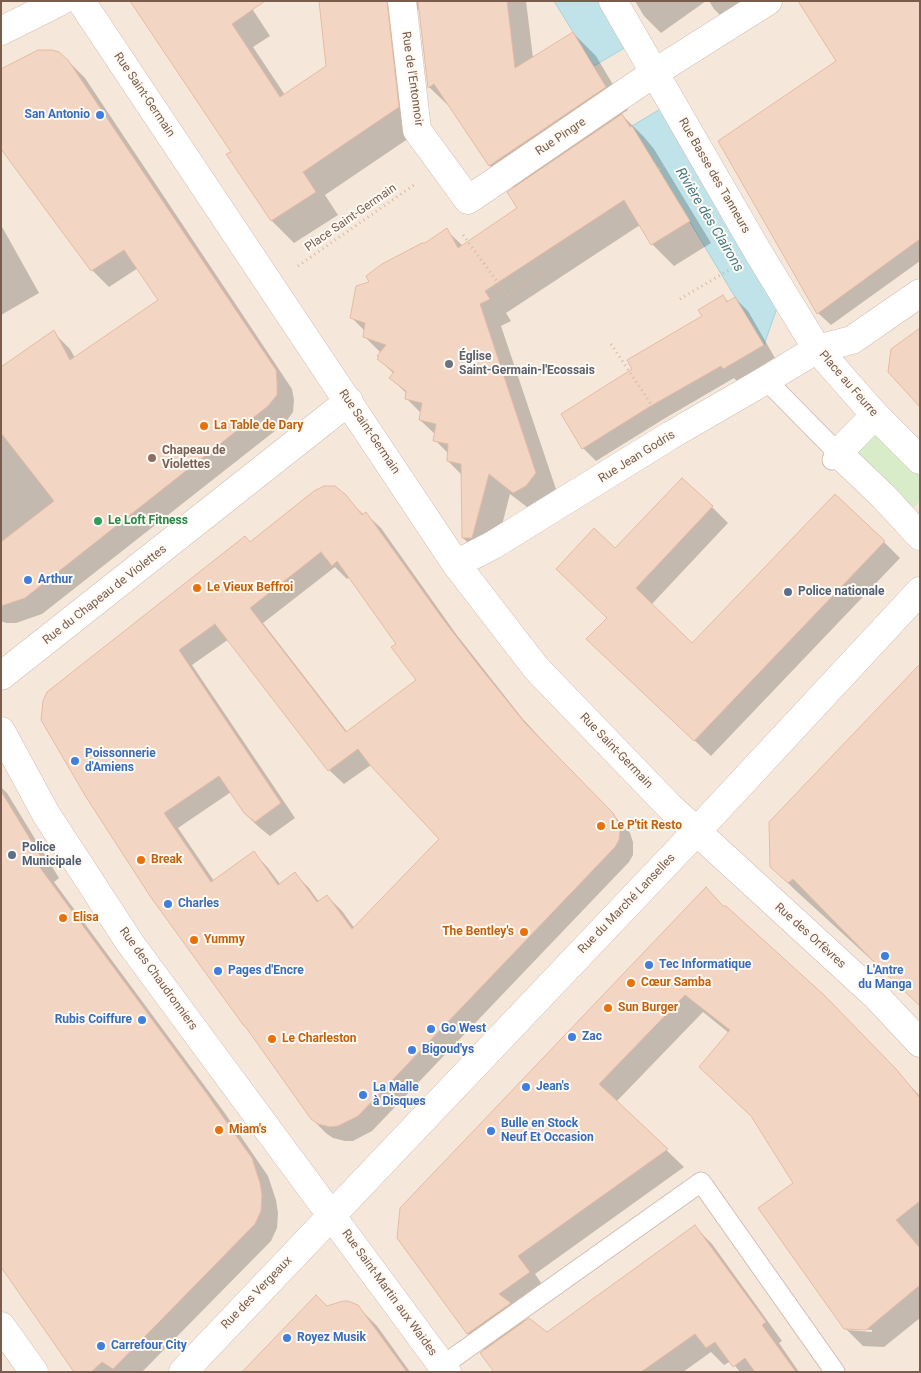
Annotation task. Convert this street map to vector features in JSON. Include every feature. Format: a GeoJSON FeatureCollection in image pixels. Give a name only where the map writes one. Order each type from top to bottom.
{"type":"FeatureCollection","features":[{"type":"Feature","properties":{"kind":"street"},"geometry":{"type":"LineString","coordinates":[[1,31],[61,1]]}},
{"type":"Feature","properties":{"kind":"street","name":"Rue Saint-Germain"},"geometry":{"type":"LineString","coordinates":[[81,1],[456,564],[536,668],[668,806],[696,832]]}},
{"type":"Feature","properties":{"kind":"street","name":"Rue de l'Entonnoir"},"geometry":{"type":"LineString","coordinates":[[402,1],[417,130],[468,200]]}},
{"type":"Feature","properties":{"kind":"street","name":"Rue Basse des Tanneurs"},"geometry":{"type":"LineString","coordinates":[[613,1],[758,252],[817,349]]}},
{"type":"Feature","properties":{"kind":"street","name":"Rue Pingre"},"geometry":{"type":"LineString","coordinates":[[468,200],[654,73],[768,1]]}},
{"type":"Feature","properties":{"kind":"street","name":"Place au Feurre"},"geometry":{"type":"LineString","coordinates":[[920,293],[852,340],[817,349],[875,415],[920,460]]}},
{"type":"Feature","properties":{"kind":"street","name":"Rue Jean Godris"},"geometry":{"type":"LineString","coordinates":[[456,564],[493,545],[671,435],[817,349]]}},
{"type":"Feature","properties":{"kind":"street","name":"Rue du Chapeau de Violettes"},"geometry":{"type":"LineString","coordinates":[[1,676],[349,401]]}},
{"type":"Feature","properties":{"kind":"street"},"geometry":{"type":"LineString","coordinates":[[875,415],[834,458],[884,496],[920,536]]}},
{"type":"Feature","properties":{"kind":"street","name":"Rue du Marché Lanselles"},"geometry":{"type":"LineString","coordinates":[[332,1215],[918,596]]}},
{"type":"Feature","properties":{"kind":"street","name":"Rue des Chaudronniers"},"geometry":{"type":"LineString","coordinates":[[1,731],[46,814],[130,943],[332,1215]]}},
{"type":"Feature","properties":{"kind":"street","name":"Rue des Orfèvres"},"geometry":{"type":"LineString","coordinates":[[696,832],[876,996],[920,1043]]}},
{"type":"Feature","properties":{"kind":"street","name":"Rue Saint-Martin aux Waides"},"geometry":{"type":"LineString","coordinates":[[332,1215],[444,1369]]}},
{"type":"Feature","properties":{"kind":"street","name":"Rue des Vergeaux"},"geometry":{"type":"LineString","coordinates":[[182,1372],[332,1215]]}},
{"type":"Feature","properties":{"kind":"street"},"geometry":{"type":"LineString","coordinates":[[1,1326],[34,1372]]}},
{"type":"Feature","properties":{"kind":"lane"},"geometry":{"type":"LineString","coordinates":[[766,380],[834,458]]}},
{"type":"Feature","properties":{"kind":"lane"},"geometry":{"type":"LineString","coordinates":[[444,1369],[701,1182],[834,1372]]}},
{"type":"Feature","properties":{"kind":"path","name":"Place Saint-Germain"},"geometry":{"type":"LineString","coordinates":[[270,284],[442,165]]}},
{"type":"Feature","properties":{"kind":"path"},"geometry":{"type":"LineString","coordinates":[[459,229],[507,295],[547,268]]}},
{"type":"Feature","properties":{"kind":"path"},"geometry":{"type":"LineString","coordinates":[[680,299],[758,252]]}},
{"type":"Feature","properties":{"kind":"path"},"geometry":{"type":"LineString","coordinates":[[611,344],[671,435]]}},
{"type":"Feature","properties":{"kind":"shaded area"},"geometry":{"type":"Polygon","coordinates":[[[1,1],[920,1],[920,1372],[1,1372],[1,1]]]}},
{"type":"Feature","properties":{"kind":"green space"},"geometry":{"type":"Polygon","coordinates":[[[875,427],[920,470],[920,501],[910,511],[850,453],[875,427]]]}},
{"type":"Feature","properties":{"kind":"water"},"geometry":{"type":"Polygon","coordinates":[[[554,1],[599,1],[626,47],[594,66],[554,1]]]}},
{"type":"Feature","properties":{"kind":"water","name":"Rivière des Clairons"},"geometry":{"type":"Polygon","coordinates":[[[662,108],[778,305],[764,345],[632,126],[662,108]]]}},
{"type":"Feature","properties":{"kind":"building"},"geometry":{"type":"Polygon","coordinates":[[[130,1],[265,1],[232,24],[280,97],[326,66],[319,1],[387,1],[399,107],[303,172],[316,192],[271,221],[226,154],[231,152],[130,1]]]}},
{"type":"Feature","properties":{"kind":"building"},"geometry":{"type":"Polygon","coordinates":[[[418,1],[507,1],[515,68],[573,32],[606,87],[489,166],[434,84],[428,88],[418,1]]]}},
{"type":"Feature","properties":{"kind":"building"},"geometry":{"type":"Polygon","coordinates":[[[798,1],[920,1],[920,239],[817,314],[718,141],[836,61],[798,1]]]}},
{"type":"Feature","properties":{"kind":"building"},"geometry":{"type":"Polygon","coordinates":[[[38,50],[59,52],[68,60],[276,370],[277,395],[268,406],[25,598],[1,606],[1,542],[54,501],[1,433],[1,367],[54,330],[70,360],[158,300],[124,250],[91,271],[1,149],[1,69],[38,50]]]}},
{"type":"Feature","properties":{"kind":"building"},"geometry":{"type":"Polygon","coordinates":[[[622,114],[630,127],[632,126],[690,221],[651,245],[624,200],[485,291],[490,299],[480,304],[536,473],[526,486],[513,493],[489,474],[472,538],[462,538],[461,464],[447,461],[448,444],[433,441],[436,424],[419,420],[422,403],[405,399],[406,391],[389,378],[394,372],[377,359],[379,357],[377,356],[386,345],[363,337],[365,323],[350,318],[356,286],[369,282],[366,276],[382,264],[425,243],[447,228],[458,248],[517,208],[507,192],[622,114]]]}},
{"type":"Feature","properties":{"kind":"building"},"geometry":{"type":"Polygon","coordinates":[[[723,295],[727,302],[735,297],[764,345],[723,369],[721,366],[649,407],[582,449],[561,414],[632,369],[627,360],[702,316],[698,310],[723,295]]]}},
{"type":"Feature","properties":{"kind":"building"},"geometry":{"type":"Polygon","coordinates":[[[920,328],[920,407],[888,372],[891,349],[920,328]]]}},
{"type":"Feature","properties":{"kind":"building"},"geometry":{"type":"Polygon","coordinates":[[[682,478],[713,506],[636,588],[692,643],[835,494],[885,541],[694,741],[586,639],[607,618],[556,569],[594,528],[615,548],[682,478]]]}},
{"type":"Feature","properties":{"kind":"building"},"geometry":{"type":"Polygon","coordinates":[[[324,486],[335,486],[346,495],[362,515],[366,512],[479,666],[525,723],[613,813],[620,831],[619,840],[615,847],[358,1116],[338,1126],[330,1127],[318,1124],[311,1119],[150,896],[86,797],[41,720],[43,701],[47,692],[245,536],[250,542],[314,491],[324,486]],[[321,552],[250,608],[346,732],[416,680],[391,647],[396,644],[337,561],[332,566],[321,552]],[[215,624],[179,650],[281,803],[255,822],[244,813],[219,776],[164,813],[211,882],[254,851],[278,885],[295,872],[317,902],[327,895],[352,929],[439,839],[370,765],[358,749],[328,771],[215,624]]]}},
{"type":"Feature","properties":{"kind":"building"},"geometry":{"type":"Polygon","coordinates":[[[920,664],[920,1006],[793,879],[788,883],[770,867],[769,822],[920,664]]]}},
{"type":"Feature","properties":{"kind":"building"},"geometry":{"type":"Polygon","coordinates":[[[1,791],[44,862],[38,865],[252,1158],[260,1183],[262,1195],[261,1211],[255,1224],[113,1369],[102,1362],[91,1372],[74,1372],[1,1267],[1,791]]]}},
{"type":"Feature","properties":{"kind":"building"},"geometry":{"type":"Polygon","coordinates":[[[706,887],[723,906],[726,906],[825,996],[896,1069],[920,1098],[920,1201],[896,1220],[920,1248],[920,1285],[866,1330],[844,1329],[758,1208],[793,1183],[751,1116],[699,1067],[730,1030],[685,995],[599,1084],[668,1149],[518,1256],[530,1272],[499,1294],[511,1303],[467,1334],[397,1238],[400,1208],[706,887]]]}},
{"type":"Feature","properties":{"kind":"building"},"geometry":{"type":"Polygon","coordinates":[[[695,1225],[766,1322],[762,1325],[796,1372],[755,1372],[745,1358],[733,1367],[715,1342],[706,1348],[695,1334],[641,1372],[494,1372],[480,1353],[529,1318],[547,1332],[695,1225]]]}},
{"type":"Feature","properties":{"kind":"building"},"geometry":{"type":"Polygon","coordinates":[[[316,1295],[327,1306],[343,1301],[358,1305],[407,1372],[242,1372],[316,1295]]]}},
{"type":"Feature","properties":{"kind":"place","name":"San Antonio"},"geometry":{"type":"Point","coordinates":[100,115]}},
{"type":"Feature","properties":{"kind":"place","name":"Église Saint-Germain-l'Ecossais"},"geometry":{"type":"Point","coordinates":[449,364]}},
{"type":"Feature","properties":{"kind":"place","name":"La Table de Dary"},"geometry":{"type":"Point","coordinates":[204,426]}},
{"type":"Feature","properties":{"kind":"place","name":"Chapeau de Violettes"},"geometry":{"type":"Point","coordinates":[152,458]}},
{"type":"Feature","properties":{"kind":"place","name":"Le Loft Fitness"},"geometry":{"type":"Point","coordinates":[98,521]}},
{"type":"Feature","properties":{"kind":"place","name":"Arthur"},"geometry":{"type":"Point","coordinates":[28,580]}},
{"type":"Feature","properties":{"kind":"place","name":"Le Vieux Beffroi"},"geometry":{"type":"Point","coordinates":[197,588]}},
{"type":"Feature","properties":{"kind":"place","name":"Police nationale"},"geometry":{"type":"Point","coordinates":[788,592]}},
{"type":"Feature","properties":{"kind":"place","name":"Poissonnerie d'Amiens"},"geometry":{"type":"Point","coordinates":[75,761]}},
{"type":"Feature","properties":{"kind":"place","name":"Le P'tit Resto"},"geometry":{"type":"Point","coordinates":[601,826]}},
{"type":"Feature","properties":{"kind":"place","name":"Police Municipale"},"geometry":{"type":"Point","coordinates":[12,855]}},
{"type":"Feature","properties":{"kind":"place","name":"Break"},"geometry":{"type":"Point","coordinates":[141,860]}},
{"type":"Feature","properties":{"kind":"place","name":"Charles"},"geometry":{"type":"Point","coordinates":[168,904]}},
{"type":"Feature","properties":{"kind":"place","name":"Elisa"},"geometry":{"type":"Point","coordinates":[63,918]}},
{"type":"Feature","properties":{"kind":"place","name":"The Bentley's"},"geometry":{"type":"Point","coordinates":[524,932]}},
{"type":"Feature","properties":{"kind":"place","name":"Yummy"},"geometry":{"type":"Point","coordinates":[194,940]}},
{"type":"Feature","properties":{"kind":"place","name":"L'Antre du Manga"},"geometry":{"type":"Point","coordinates":[885,956]}},
{"type":"Feature","properties":{"kind":"place","name":"Tec Informatique"},"geometry":{"type":"Point","coordinates":[649,965]}},
{"type":"Feature","properties":{"kind":"place","name":"Pages d'Encre"},"geometry":{"type":"Point","coordinates":[218,971]}},
{"type":"Feature","properties":{"kind":"place","name":"Cœur Samba"},"geometry":{"type":"Point","coordinates":[631,983]}},
{"type":"Feature","properties":{"kind":"place","name":"Sun Burger"},"geometry":{"type":"Point","coordinates":[608,1008]}},
{"type":"Feature","properties":{"kind":"place","name":"Rubis Coiffure"},"geometry":{"type":"Point","coordinates":[142,1020]}},
{"type":"Feature","properties":{"kind":"place","name":"Go West"},"geometry":{"type":"Point","coordinates":[431,1029]}},
{"type":"Feature","properties":{"kind":"place","name":"Zac"},"geometry":{"type":"Point","coordinates":[572,1037]}},
{"type":"Feature","properties":{"kind":"place","name":"Le Charleston"},"geometry":{"type":"Point","coordinates":[272,1039]}},
{"type":"Feature","properties":{"kind":"place","name":"Bigoud'ys"},"geometry":{"type":"Point","coordinates":[412,1050]}},
{"type":"Feature","properties":{"kind":"place","name":"Jean's"},"geometry":{"type":"Point","coordinates":[526,1087]}},
{"type":"Feature","properties":{"kind":"place","name":"La Malle à Disques"},"geometry":{"type":"Point","coordinates":[363,1095]}},
{"type":"Feature","properties":{"kind":"place","name":"Miam's"},"geometry":{"type":"Point","coordinates":[219,1130]}},
{"type":"Feature","properties":{"kind":"place","name":"Bulle en Stock Neuf Et Occasion"},"geometry":{"type":"Point","coordinates":[491,1131]}},
{"type":"Feature","properties":{"kind":"place","name":"Royez Musik"},"geometry":{"type":"Point","coordinates":[287,1338]}},
{"type":"Feature","properties":{"kind":"place","name":"Carrefour City"},"geometry":{"type":"Point","coordinates":[101,1346]}}]}
